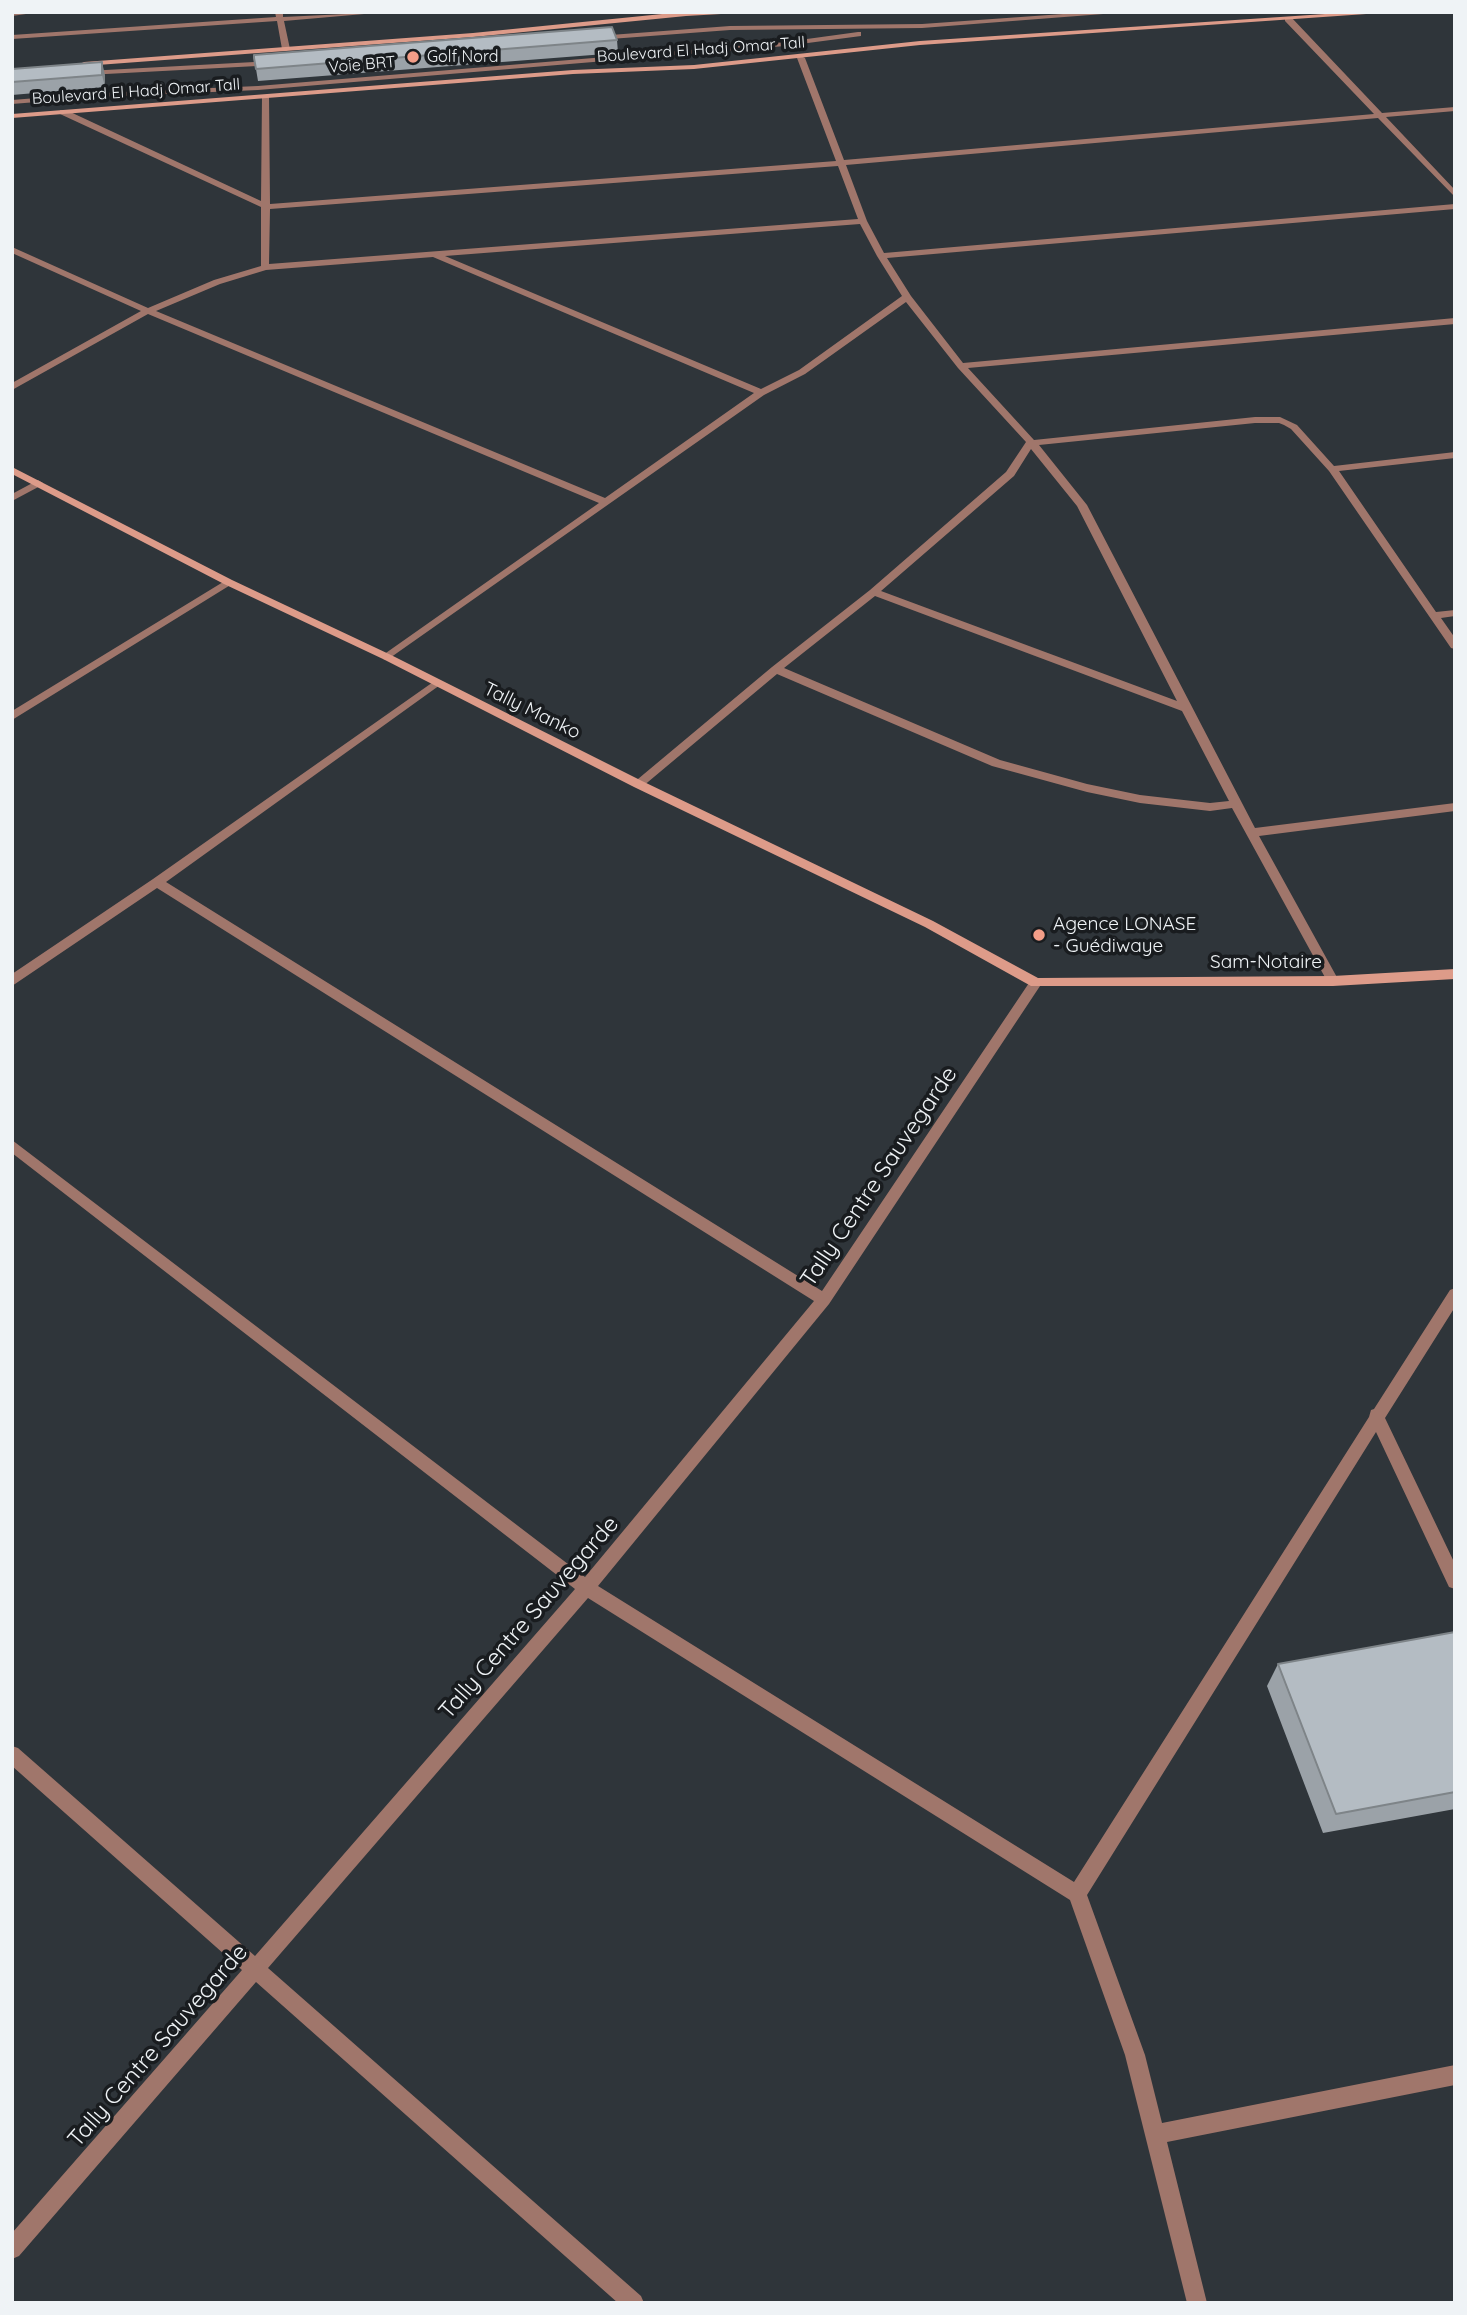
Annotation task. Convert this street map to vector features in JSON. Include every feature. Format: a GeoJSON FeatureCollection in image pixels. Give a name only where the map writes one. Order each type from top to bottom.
{"type":"FeatureCollection","features":[{"type":"Feature","properties":{"kind":"main road","name":"Boulevard El Hadj Omar Tall"},"geometry":{"type":"LineString","coordinates":[[81,64],[485,34],[685,15],[753,12]]}},
{"type":"Feature","properties":{"kind":"main road","name":"Boulevard El Hadj Omar Tall"},"geometry":{"type":"LineString","coordinates":[[12,116],[801,58],[920,43],[1392,12]]}},
{"type":"Feature","properties":{"kind":"main road","name":"Tally Manko"},"geometry":{"type":"LineString","coordinates":[[12,470],[228,582],[387,657],[638,784],[929,924],[1036,983]]}},
{"type":"Feature","properties":{"kind":"main road","name":"Sam-Notaire"},"geometry":{"type":"LineString","coordinates":[[1036,983],[1334,981],[1455,974]]}},
{"type":"Feature","properties":{"kind":"street"},"geometry":{"type":"LineString","coordinates":[[12,14],[37,12]]}},
{"type":"Feature","properties":{"kind":"street"},"geometry":{"type":"LineString","coordinates":[[12,37],[279,16],[384,12]]}},
{"type":"Feature","properties":{"kind":"street","name":"Voie BRT"},"geometry":{"type":"LineString","coordinates":[[581,39],[730,28],[922,26],[1126,12]]}},
{"type":"Feature","properties":{"kind":"street"},"geometry":{"type":"LineString","coordinates":[[279,16],[286,49]]}},
{"type":"Feature","properties":{"kind":"street"},"geometry":{"type":"LineString","coordinates":[[1288,19],[1455,195]]}},
{"type":"Feature","properties":{"kind":"street","name":"Voie BRT"},"geometry":{"type":"LineString","coordinates":[[12,102],[99,94],[258,88],[785,44],[922,26]]}},
{"type":"Feature","properties":{"kind":"street"},"geometry":{"type":"LineString","coordinates":[[801,58],[863,220],[881,256],[907,297],[961,366],[1082,505],[1251,832],[1334,981]]}},
{"type":"Feature","properties":{"kind":"street"},"geometry":{"type":"LineString","coordinates":[[77,74],[278,63]]}},
{"type":"Feature","properties":{"kind":"street"},"geometry":{"type":"LineString","coordinates":[[265,267],[266,96]]}},
{"type":"Feature","properties":{"kind":"street"},"geometry":{"type":"LineString","coordinates":[[62,112],[267,207],[840,163],[1455,109]]}},
{"type":"Feature","properties":{"kind":"street"},"geometry":{"type":"LineString","coordinates":[[881,256],[1455,206]]}},
{"type":"Feature","properties":{"kind":"street"},"geometry":{"type":"LineString","coordinates":[[12,387],[148,311],[218,282],[265,267],[863,220]]}},
{"type":"Feature","properties":{"kind":"street"},"geometry":{"type":"LineString","coordinates":[[12,250],[148,311],[605,502]]}},
{"type":"Feature","properties":{"kind":"street"},"geometry":{"type":"LineString","coordinates":[[430,253],[761,393]]}},
{"type":"Feature","properties":{"kind":"street"},"geometry":{"type":"LineString","coordinates":[[387,657],[761,393],[802,372],[907,297]]}},
{"type":"Feature","properties":{"kind":"street"},"geometry":{"type":"LineString","coordinates":[[961,366],[1455,321]]}},
{"type":"Feature","properties":{"kind":"street"},"geometry":{"type":"LineString","coordinates":[[1030,443],[1255,420],[1280,420],[1294,427],[1332,469],[1455,646]]}},
{"type":"Feature","properties":{"kind":"street"},"geometry":{"type":"LineString","coordinates":[[638,784],[776,669],[874,592],[1010,474],[1030,443]]}},
{"type":"Feature","properties":{"kind":"street"},"geometry":{"type":"LineString","coordinates":[[1332,469],[1455,455]]}},
{"type":"Feature","properties":{"kind":"street"},"geometry":{"type":"LineString","coordinates":[[12,498],[38,483]]}},
{"type":"Feature","properties":{"kind":"street"},"geometry":{"type":"LineString","coordinates":[[12,716],[228,582]]}},
{"type":"Feature","properties":{"kind":"street"},"geometry":{"type":"LineString","coordinates":[[874,592],[1188,709]]}},
{"type":"Feature","properties":{"kind":"street"},"geometry":{"type":"LineString","coordinates":[[1434,615],[1455,613]]}},
{"type":"Feature","properties":{"kind":"street"},"geometry":{"type":"LineString","coordinates":[[776,669],[996,763],[1087,788],[1140,799],[1210,807],[1237,804]]}},
{"type":"Feature","properties":{"kind":"street"},"geometry":{"type":"LineString","coordinates":[[12,981],[157,882],[436,683]]}},
{"type":"Feature","properties":{"kind":"street"},"geometry":{"type":"LineString","coordinates":[[1251,832],[1455,807]]}},
{"type":"Feature","properties":{"kind":"street"},"geometry":{"type":"LineString","coordinates":[[157,882],[824,1300]]}},
{"type":"Feature","properties":{"kind":"street","name":"Tally Centre Sauvegarde"},"geometry":{"type":"LineString","coordinates":[[12,2249],[586,1588],[824,1300],[1036,983]]}},
{"type":"Feature","properties":{"kind":"street"},"geometry":{"type":"LineString","coordinates":[[12,1145],[586,1588],[1077,1894],[1135,2055],[1197,2303]]}},
{"type":"Feature","properties":{"kind":"street"},"geometry":{"type":"LineString","coordinates":[[1077,1894],[1376,1415],[1455,1294]]}},
{"type":"Feature","properties":{"kind":"street"},"geometry":{"type":"LineString","coordinates":[[1376,1415],[1455,1582]]}},
{"type":"Feature","properties":{"kind":"street"},"geometry":{"type":"LineString","coordinates":[[12,1754],[634,2303]]}},
{"type":"Feature","properties":{"kind":"street"},"geometry":{"type":"LineString","coordinates":[[1154,2135],[1455,2076]]}},
{"type":"Feature","properties":{"kind":"building"},"geometry":{"type":"Polygon","coordinates":[[[612,27],[617,40],[256,69],[254,58],[254,55],[612,27]]]}},
{"type":"Feature","properties":{"kind":"building"},"geometry":{"type":"Polygon","coordinates":[[[102,62],[102,75],[12,82],[12,69],[102,62]]]}},
{"type":"Feature","properties":{"kind":"building"},"geometry":{"type":"Polygon","coordinates":[[[1455,1632],[1455,1792],[1336,1814],[1278,1664],[1455,1632]]]}},
{"type":"Feature","properties":{"kind":"place","name":"Golf Nord"},"geometry":{"type":"Point","coordinates":[413,57]}},
{"type":"Feature","properties":{"kind":"place","name":"Agence LONASE - Guédiwaye"},"geometry":{"type":"Point","coordinates":[1039,935]}}]}
